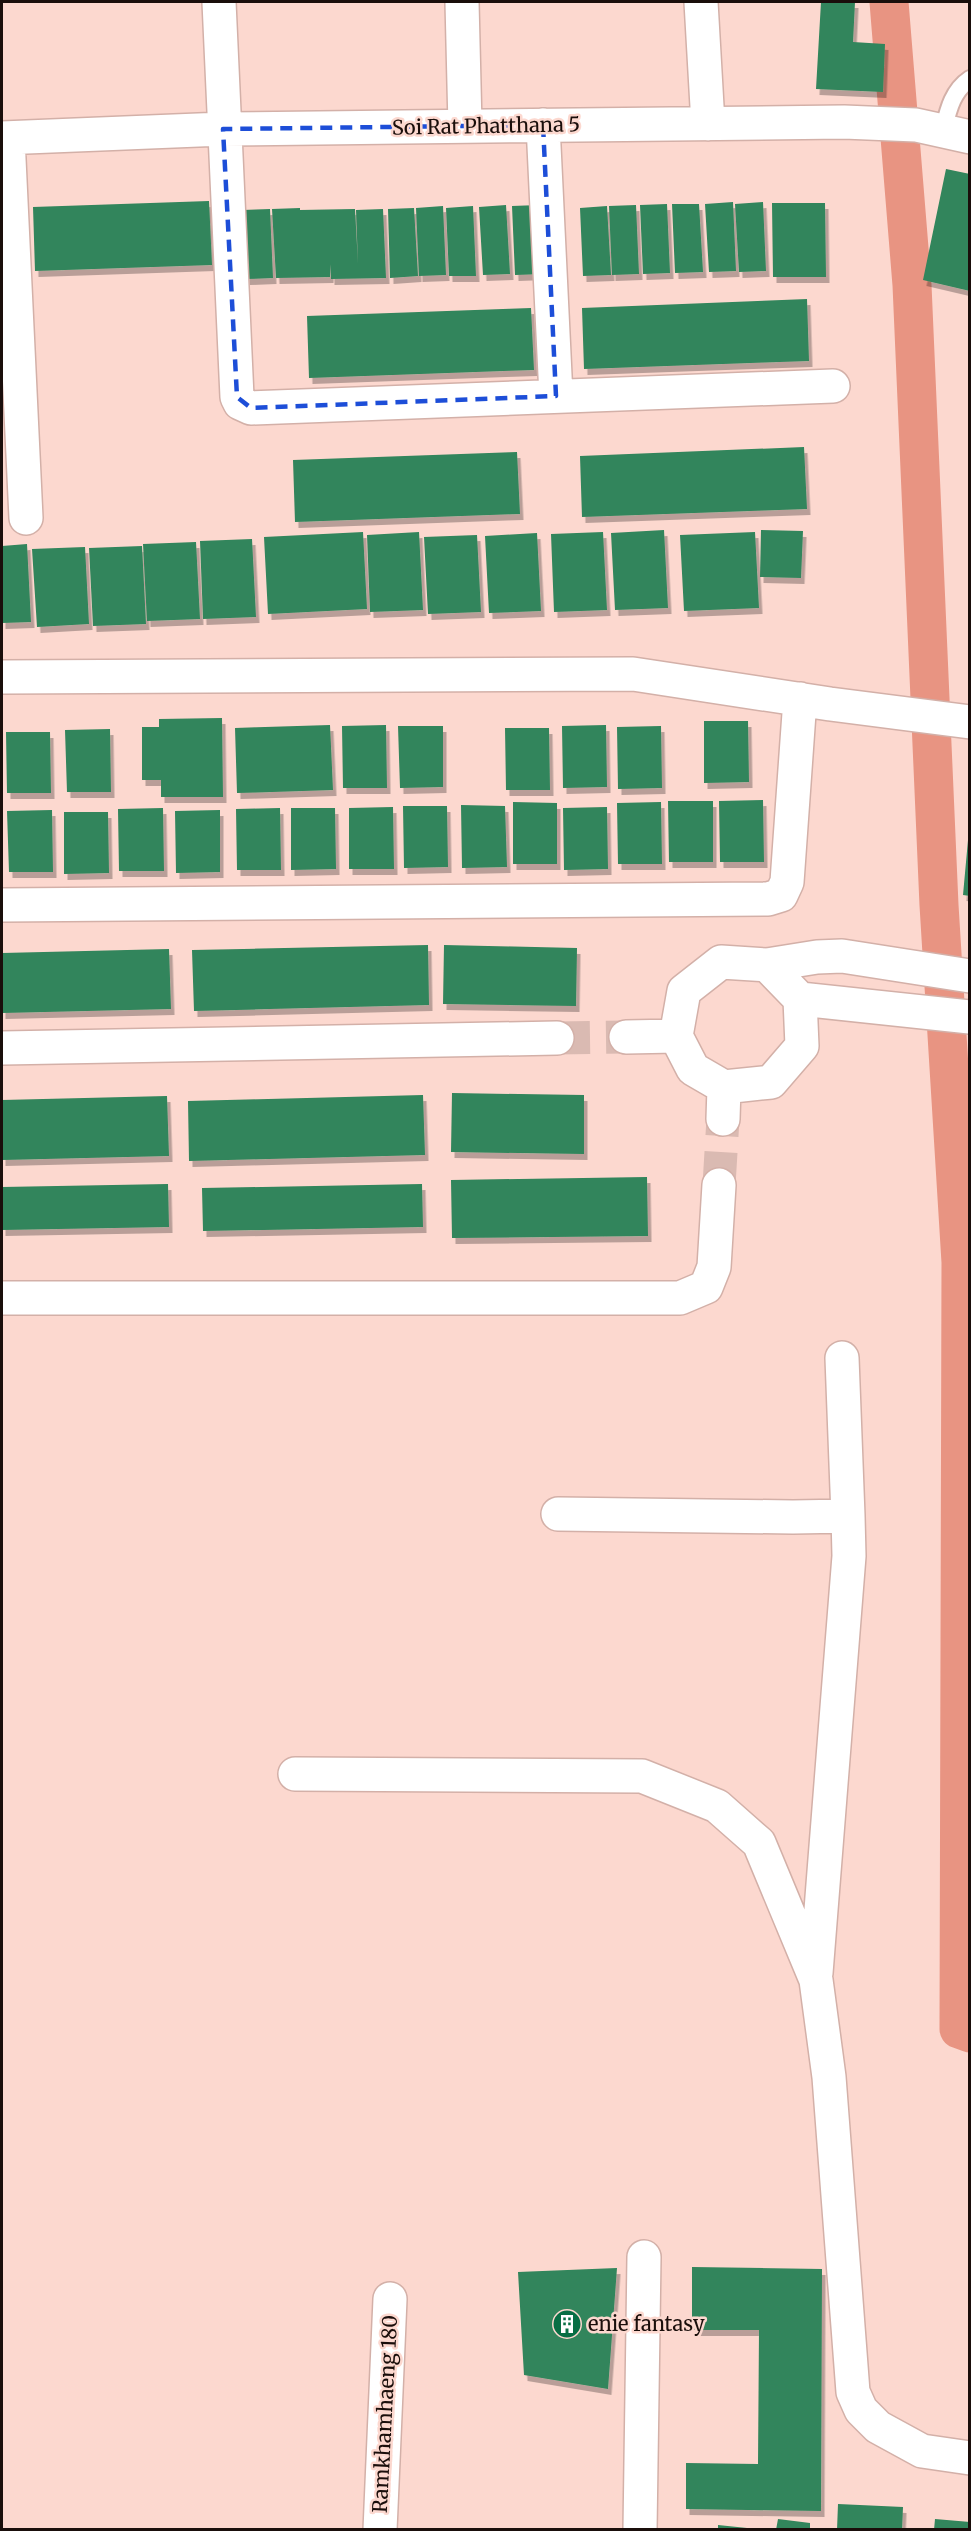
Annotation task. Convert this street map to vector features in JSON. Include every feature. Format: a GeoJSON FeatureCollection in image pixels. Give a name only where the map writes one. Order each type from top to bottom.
{"type":"FeatureCollection","features":[{"type":"Feature","properties":{"kind":"street"},"geometry":{"type":"LineString","coordinates":[[219,2],[237,397],[240,403],[251,408],[833,386]]}},
{"type":"Feature","properties":{"kind":"street"},"geometry":{"type":"LineString","coordinates":[[462,2],[465,126]]}},
{"type":"Feature","properties":{"kind":"street"},"geometry":{"type":"LineString","coordinates":[[701,2],[708,123]]}},
{"type":"Feature","properties":{"kind":"street","name":"Soi Rat Phatthana 5"},"geometry":{"type":"LineString","coordinates":[[5,138],[224,129],[708,123],[844,122],[943,131]]}},
{"type":"Feature","properties":{"kind":"street"},"geometry":{"type":"LineString","coordinates":[[543,125],[556,396]]}},
{"type":"Feature","properties":{"kind":"street"},"geometry":{"type":"LineString","coordinates":[[5,138],[11,397],[26,518]]}},
{"type":"Feature","properties":{"kind":"street"},"geometry":{"type":"LineString","coordinates":[[2,677],[633,674],[969,722]]}},
{"type":"Feature","properties":{"kind":"street"},"geometry":{"type":"LineString","coordinates":[[2,905],[768,899],[781,895],[787,882],[800,699]]}},
{"type":"Feature","properties":{"kind":"street"},"geometry":{"type":"LineString","coordinates":[[800,999],[802,1046],[771,1082],[723,1103],[693,1069],[676,1036],[684,991],[721,962],[767,965],[817,957],[842,956],[969,976]]}},
{"type":"Feature","properties":{"kind":"street"},"geometry":{"type":"LineString","coordinates":[[767,965],[800,999],[969,1017]]}},
{"type":"Feature","properties":{"kind":"street"},"geometry":{"type":"LineString","coordinates":[[626,1037],[676,1036]]}},
{"type":"Feature","properties":{"kind":"street"},"geometry":{"type":"LineString","coordinates":[[2,1048],[557,1038]]}},
{"type":"Feature","properties":{"kind":"street"},"geometry":{"type":"LineString","coordinates":[[2,1298],[680,1298],[706,1287],[714,1267],[719,1185]]}},
{"type":"Feature","properties":{"kind":"street"},"geometry":{"type":"LineString","coordinates":[[842,1358],[849,1556],[816,1980],[829,2077],[853,2392],[861,2410],[878,2427],[922,2451],[969,2458]]}},
{"type":"Feature","properties":{"kind":"street"},"geometry":{"type":"LineString","coordinates":[[558,1514],[848,1516]]}},
{"type":"Feature","properties":{"kind":"street"},"geometry":{"type":"LineString","coordinates":[[295,1774],[642,1776],[717,1806],[759,1843],[816,1980]]}},
{"type":"Feature","properties":{"kind":"street"},"geometry":{"type":"LineString","coordinates":[[640,2529],[644,2257]]}},
{"type":"Feature","properties":{"kind":"street","name":"Ramkhamhaeng 180"},"geometry":{"type":"LineString","coordinates":[[380,2529],[390,2299]]}},
{"type":"Feature","properties":{"kind":"lane"},"geometry":{"type":"LineString","coordinates":[[943,131],[950,104],[961,85],[969,78]]}},
{"type":"Feature","properties":{"kind":"highlighted area"},"geometry":{"type":"Polygon","coordinates":[[[543,125],[556,396],[251,408],[237,397],[223,129],[543,125]]]}},
{"type":"Feature","properties":{"kind":"building"},"geometry":{"type":"Polygon","coordinates":[[[821,2],[855,2],[853,42],[885,44],[883,92],[816,89],[821,2]]]}},
{"type":"Feature","properties":{"kind":"building"},"geometry":{"type":"Polygon","coordinates":[[[946,169],[970,174],[970,291],[923,280],[946,169]]]}},
{"type":"Feature","properties":{"kind":"building"},"geometry":{"type":"Polygon","coordinates":[[[209,201],[212,265],[35,271],[33,207],[209,201]]]}},
{"type":"Feature","properties":{"kind":"building"},"geometry":{"type":"Polygon","coordinates":[[[733,202],[736,271],[709,272],[705,204],[733,202]]]}},
{"type":"Feature","properties":{"kind":"building"},"geometry":{"type":"Polygon","coordinates":[[[763,202],[766,271],[739,272],[735,204],[763,202]]]}},
{"type":"Feature","properties":{"kind":"building"},"geometry":{"type":"Polygon","coordinates":[[[772,203],[825,203],[826,277],[773,277],[772,203]]]}},
{"type":"Feature","properties":{"kind":"building"},"geometry":{"type":"Polygon","coordinates":[[[667,204],[670,273],[643,274],[640,205],[667,204]]]}},
{"type":"Feature","properties":{"kind":"building"},"geometry":{"type":"Polygon","coordinates":[[[672,204],[699,204],[703,272],[675,273],[672,204]]]}},
{"type":"Feature","properties":{"kind":"building"},"geometry":{"type":"Polygon","coordinates":[[[506,205],[510,274],[483,275],[479,207],[506,205]]]}},
{"type":"Feature","properties":{"kind":"building"},"geometry":{"type":"Polygon","coordinates":[[[539,205],[542,274],[515,275],[512,206],[539,205]]]}},
{"type":"Feature","properties":{"kind":"building"},"geometry":{"type":"Polygon","coordinates":[[[636,205],[639,274],[612,275],[609,206],[636,205]]]}},
{"type":"Feature","properties":{"kind":"building"},"geometry":{"type":"Polygon","coordinates":[[[443,206],[446,275],[419,276],[416,208],[443,206]]]}},
{"type":"Feature","properties":{"kind":"building"},"geometry":{"type":"Polygon","coordinates":[[[473,206],[476,276],[449,276],[446,208],[473,206]]]}},
{"type":"Feature","properties":{"kind":"building"},"geometry":{"type":"Polygon","coordinates":[[[607,206],[611,275],[583,276],[580,208],[607,206]]]}},
{"type":"Feature","properties":{"kind":"building"},"geometry":{"type":"Polygon","coordinates":[[[300,208],[300,210],[355,209],[358,264],[356,210],[383,209],[386,278],[331,279],[331,264],[330,277],[276,278],[272,209],[300,208]]]}},
{"type":"Feature","properties":{"kind":"building"},"geometry":{"type":"Polygon","coordinates":[[[414,208],[418,276],[390,278],[388,209],[414,208]]]}},
{"type":"Feature","properties":{"kind":"building"},"geometry":{"type":"Polygon","coordinates":[[[270,209],[273,278],[246,279],[243,210],[270,209]]]}},
{"type":"Feature","properties":{"kind":"building"},"geometry":{"type":"Polygon","coordinates":[[[807,299],[809,361],[584,369],[582,308],[807,299]]]}},
{"type":"Feature","properties":{"kind":"building"},"geometry":{"type":"Polygon","coordinates":[[[531,308],[534,370],[309,378],[307,316],[531,308]]]}},
{"type":"Feature","properties":{"kind":"building"},"geometry":{"type":"Polygon","coordinates":[[[804,447],[807,509],[582,517],[580,456],[804,447]]]}},
{"type":"Feature","properties":{"kind":"building"},"geometry":{"type":"Polygon","coordinates":[[[517,452],[520,514],[295,522],[293,460],[517,452]]]}},
{"type":"Feature","properties":{"kind":"building"},"geometry":{"type":"Polygon","coordinates":[[[664,530],[668,608],[615,610],[611,533],[664,530]]]}},
{"type":"Feature","properties":{"kind":"building"},"geometry":{"type":"Polygon","coordinates":[[[761,530],[803,531],[801,578],[760,577],[761,530]]]}},
{"type":"Feature","properties":{"kind":"building"},"geometry":{"type":"Polygon","coordinates":[[[363,532],[367,609],[268,614],[264,537],[363,532]]]}},
{"type":"Feature","properties":{"kind":"building"},"geometry":{"type":"Polygon","coordinates":[[[419,532],[423,610],[370,612],[367,535],[419,532]]]}},
{"type":"Feature","properties":{"kind":"building"},"geometry":{"type":"Polygon","coordinates":[[[603,532],[607,610],[554,612],[551,534],[603,532]]]}},
{"type":"Feature","properties":{"kind":"building"},"geometry":{"type":"Polygon","coordinates":[[[755,532],[759,608],[684,611],[680,535],[755,532]]]}},
{"type":"Feature","properties":{"kind":"building"},"geometry":{"type":"Polygon","coordinates":[[[537,533],[541,611],[489,613],[485,536],[537,533]]]}},
{"type":"Feature","properties":{"kind":"building"},"geometry":{"type":"Polygon","coordinates":[[[477,535],[481,612],[428,614],[424,537],[477,535]]]}},
{"type":"Feature","properties":{"kind":"building"},"geometry":{"type":"Polygon","coordinates":[[[252,539],[256,617],[203,619],[200,541],[252,539]]]}},
{"type":"Feature","properties":{"kind":"building"},"geometry":{"type":"Polygon","coordinates":[[[196,542],[200,619],[147,621],[143,544],[196,542]]]}},
{"type":"Feature","properties":{"kind":"building"},"geometry":{"type":"Polygon","coordinates":[[[27,544],[31,622],[2,623],[2,546],[27,544]]]}},
{"type":"Feature","properties":{"kind":"building"},"geometry":{"type":"Polygon","coordinates":[[[142,546],[146,624],[93,626],[89,548],[142,546]]]}},
{"type":"Feature","properties":{"kind":"building"},"geometry":{"type":"Polygon","coordinates":[[[85,547],[89,624],[37,627],[32,549],[85,547]]]}},
{"type":"Feature","properties":{"kind":"building"},"geometry":{"type":"Polygon","coordinates":[[[222,718],[223,797],[161,797],[161,780],[142,780],[142,727],[159,727],[159,719],[222,718]]]}},
{"type":"Feature","properties":{"kind":"building"},"geometry":{"type":"Polygon","coordinates":[[[704,721],[748,721],[749,782],[704,783],[704,721]]]}},
{"type":"Feature","properties":{"kind":"building"},"geometry":{"type":"Polygon","coordinates":[[[330,725],[333,790],[237,793],[235,728],[330,725]]]}},
{"type":"Feature","properties":{"kind":"building"},"geometry":{"type":"Polygon","coordinates":[[[386,725],[387,788],[343,788],[342,726],[386,725]]]}},
{"type":"Feature","properties":{"kind":"building"},"geometry":{"type":"Polygon","coordinates":[[[606,725],[607,787],[563,788],[562,726],[606,725]]]}},
{"type":"Feature","properties":{"kind":"building"},"geometry":{"type":"Polygon","coordinates":[[[398,726],[443,726],[443,787],[400,788],[398,726]]]}},
{"type":"Feature","properties":{"kind":"building"},"geometry":{"type":"Polygon","coordinates":[[[661,726],[662,788],[618,789],[617,727],[661,726]]]}},
{"type":"Feature","properties":{"kind":"building"},"geometry":{"type":"Polygon","coordinates":[[[505,728],[549,728],[550,790],[506,790],[505,728]]]}},
{"type":"Feature","properties":{"kind":"building"},"geometry":{"type":"Polygon","coordinates":[[[110,729],[111,792],[67,792],[65,730],[110,729]]]}},
{"type":"Feature","properties":{"kind":"building"},"geometry":{"type":"Polygon","coordinates":[[[6,732],[50,732],[51,793],[7,793],[6,732]]]}},
{"type":"Feature","properties":{"kind":"building"},"geometry":{"type":"Polygon","coordinates":[[[763,800],[764,862],[720,862],[719,801],[763,800]]]}},
{"type":"Feature","properties":{"kind":"building"},"geometry":{"type":"Polygon","coordinates":[[[668,801],[713,801],[713,862],[669,862],[668,801]]]}},
{"type":"Feature","properties":{"kind":"building"},"geometry":{"type":"Polygon","coordinates":[[[513,802],[557,803],[557,864],[513,864],[513,802]]]}},
{"type":"Feature","properties":{"kind":"building"},"geometry":{"type":"Polygon","coordinates":[[[661,802],[662,864],[618,864],[617,803],[661,802]]]}},
{"type":"Feature","properties":{"kind":"building"},"geometry":{"type":"Polygon","coordinates":[[[461,805],[505,806],[507,867],[462,868],[461,805]]]}},
{"type":"Feature","properties":{"kind":"building"},"geometry":{"type":"Polygon","coordinates":[[[403,806],[447,806],[448,867],[404,868],[403,806]]]}},
{"type":"Feature","properties":{"kind":"building"},"geometry":{"type":"Polygon","coordinates":[[[393,807],[394,869],[349,869],[349,808],[393,807]]]}},
{"type":"Feature","properties":{"kind":"building"},"geometry":{"type":"Polygon","coordinates":[[[607,807],[608,869],[564,870],[563,808],[607,807]]]}},
{"type":"Feature","properties":{"kind":"building"},"geometry":{"type":"Polygon","coordinates":[[[163,808],[164,871],[119,871],[118,809],[163,808]]]}},
{"type":"Feature","properties":{"kind":"building"},"geometry":{"type":"Polygon","coordinates":[[[280,808],[281,870],[237,870],[236,809],[280,808]]]}},
{"type":"Feature","properties":{"kind":"building"},"geometry":{"type":"Polygon","coordinates":[[[291,808],[335,808],[336,869],[291,870],[291,808]]]}},
{"type":"Feature","properties":{"kind":"building"},"geometry":{"type":"Polygon","coordinates":[[[52,810],[53,872],[9,872],[7,811],[52,810]]]}},
{"type":"Feature","properties":{"kind":"building"},"geometry":{"type":"Polygon","coordinates":[[[220,810],[220,872],[176,873],[175,811],[220,810]]]}},
{"type":"Feature","properties":{"kind":"building"},"geometry":{"type":"Polygon","coordinates":[[[64,812],[108,812],[109,873],[64,874],[64,812]]]}},
{"type":"Feature","properties":{"kind":"building"},"geometry":{"type":"Polygon","coordinates":[[[968,840],[970,840],[970,896],[963,895],[968,840]]]}},
{"type":"Feature","properties":{"kind":"building"},"geometry":{"type":"Polygon","coordinates":[[[428,945],[429,1005],[194,1011],[192,950],[428,945]]]}},
{"type":"Feature","properties":{"kind":"building"},"geometry":{"type":"Polygon","coordinates":[[[444,945],[577,948],[576,1006],[443,1004],[444,945]]]}},
{"type":"Feature","properties":{"kind":"building"},"geometry":{"type":"Polygon","coordinates":[[[169,949],[171,1009],[2,1013],[2,953],[169,949]]]}},
{"type":"Feature","properties":{"kind":"building"},"geometry":{"type":"Polygon","coordinates":[[[452,1093],[584,1095],[584,1154],[451,1152],[452,1093]]]}},
{"type":"Feature","properties":{"kind":"building"},"geometry":{"type":"Polygon","coordinates":[[[423,1095],[425,1155],[189,1161],[188,1101],[423,1095]]]}},
{"type":"Feature","properties":{"kind":"building"},"geometry":{"type":"Polygon","coordinates":[[[167,1096],[169,1156],[2,1160],[2,1100],[167,1096]]]}},
{"type":"Feature","properties":{"kind":"building"},"geometry":{"type":"Polygon","coordinates":[[[647,1177],[648,1236],[452,1238],[451,1180],[647,1177]]]}},
{"type":"Feature","properties":{"kind":"building"},"geometry":{"type":"Polygon","coordinates":[[[168,1184],[169,1227],[2,1230],[2,1187],[168,1184]]]}},
{"type":"Feature","properties":{"kind":"building"},"geometry":{"type":"Polygon","coordinates":[[[422,1184],[423,1227],[203,1231],[202,1188],[422,1184]]]}},
{"type":"Feature","properties":{"kind":"building"},"geometry":{"type":"Polygon","coordinates":[[[692,2267],[822,2269],[821,2511],[686,2509],[686,2463],[758,2464],[759,2330],[692,2330],[692,2267]]]}},
{"type":"Feature","properties":{"kind":"building","name":"enie fantasy"},"geometry":{"type":"Polygon","coordinates":[[[617,2268],[608,2389],[524,2375],[518,2272],[617,2268]]]}},
{"type":"Feature","properties":{"kind":"building"},"geometry":{"type":"Polygon","coordinates":[[[838,2504],[903,2507],[902,2530],[837,2530],[838,2504]]]}},
{"type":"Feature","properties":{"kind":"building"},"geometry":{"type":"Polygon","coordinates":[[[778,2519],[810,2523],[810,2530],[776,2530],[778,2519]]]}},
{"type":"Feature","properties":{"kind":"building"},"geometry":{"type":"Polygon","coordinates":[[[935,2519],[970,2522],[970,2530],[934,2530],[935,2519]]]}},
{"type":"Feature","properties":{"kind":"building"},"geometry":{"type":"Polygon","coordinates":[[[718,2525],[747,2528],[747,2530],[718,2530],[718,2525]]]}},
{"type":"Feature","properties":{"kind":"waterway"},"geometry":{"type":"LineString","coordinates":[[889,2],[912,285],[939,905],[961,1262],[959,2029],[970,2033]]}},
{"type":"Feature","properties":{"kind":"tunnel"},"geometry":{"type":"LineString","coordinates":[[557,1038],[626,1037]]}},
{"type":"Feature","properties":{"kind":"tunnel"},"geometry":{"type":"LineString","coordinates":[[719,1185],[723,1119]]}},
{"type":"Feature","properties":{"kind":"place","name":"enie fantasy"},"geometry":{"type":"Point","coordinates":[567,2324]}}]}
